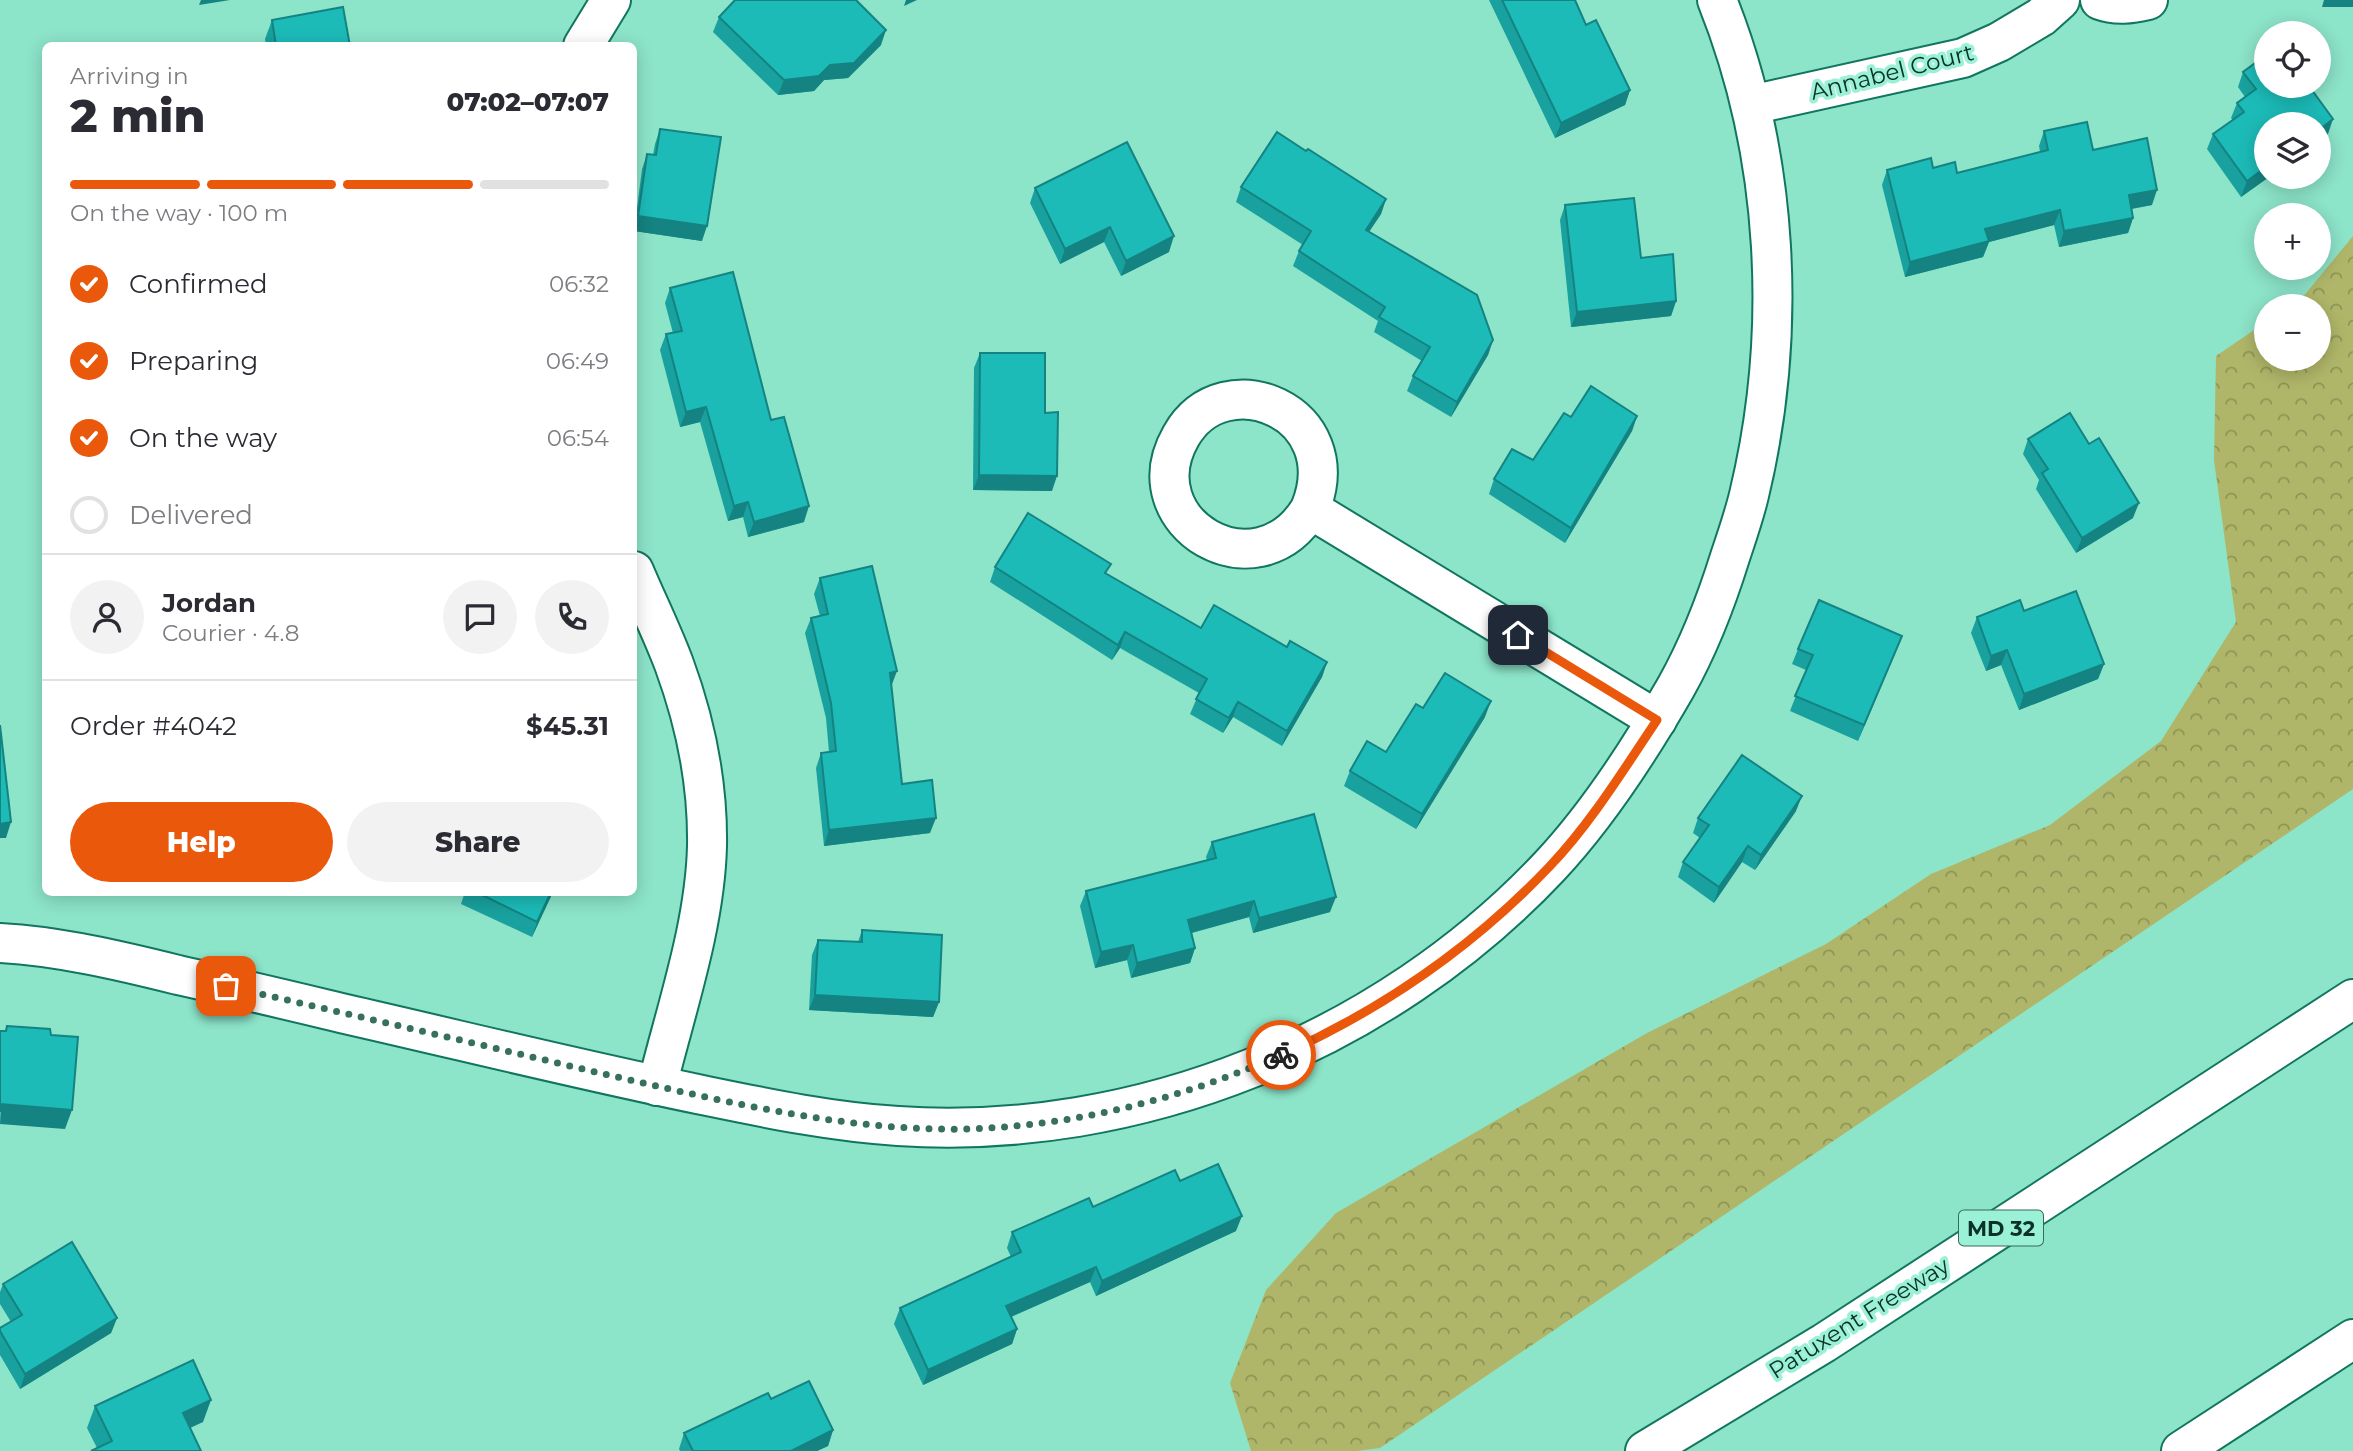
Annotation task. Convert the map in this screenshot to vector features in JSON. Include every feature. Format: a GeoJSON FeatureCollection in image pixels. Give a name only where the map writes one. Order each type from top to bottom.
{"type":"FeatureCollection","features":[{"type":"Feature","properties":{"kind":"main road"},"geometry":{"type":"LineString","coordinates":[[585,42],[611,0]]}},
{"type":"Feature","properties":{"kind":"main road"},"geometry":{"type":"LineString","coordinates":[[0,943],[119,961],[657,1086],[814,1117],[895,1126],[965,1129],[1058,1121],[1146,1105],[1243,1072],[1324,1035],[1404,989],[1483,929],[1551,865],[1604,798],[1657,720],[1691,660],[1720,588],[1749,498],[1767,399],[1772,287],[1768,204],[1751,105],[1717,0]]}},
{"type":"Feature","properties":{"kind":"main road","name":"Annabel Court"},"geometry":{"type":"LineString","coordinates":[[1751,105],[1963,58],[1999,42],[2031,23],[2060,0]]}},
{"type":"Feature","properties":{"kind":"main road"},"geometry":{"type":"LineString","coordinates":[[2100,0],[2128,4],[2148,0]]}},
{"type":"Feature","properties":{"kind":"main road"},"geometry":{"type":"LineString","coordinates":[[1311,509],[1657,720]]}},
{"type":"Feature","properties":{"kind":"main road"},"geometry":{"type":"LineString","coordinates":[[637,578],[674,664],[691,720],[704,787],[707,847],[698,923],[657,1086]]}},
{"type":"Feature","properties":{"kind":"main road","name":"Patuxent Freeway"},"geometry":{"type":"LineString","coordinates":[[1645,1451],[1824,1343],[2353,999]]}},
{"type":"Feature","properties":{"kind":"main road"},"geometry":{"type":"LineString","coordinates":[[2180,1451],[2353,1339]]}},
{"type":"Feature","properties":{"kind":"green space"},"geometry":{"type":"Polygon","coordinates":[[[2353,236],[2353,789],[1380,1448],[1357,1451],[1251,1451],[1230,1383],[1266,1290],[1336,1213],[1647,1033],[1826,944],[1931,874],[2050,825],[2161,741],[2236,622],[2214,460],[2216,356],[2254,330],[2254,371],[2331,371],[2331,294],[2305,294],[2317,280],[2331,280],[2331,263],[2353,236]]]}},
{"type":"Feature","properties":{"kind":"building"},"geometry":{"type":"Polygon","coordinates":[[[735,0],[856,0],[886,30],[854,63],[830,65],[819,76],[784,80],[719,17],[735,0]]]}},
{"type":"Feature","properties":{"kind":"building"},"geometry":{"type":"Polygon","coordinates":[[[1502,0],[1575,0],[1586,25],[1596,20],[1630,90],[1561,123],[1502,0]]]}},
{"type":"Feature","properties":{"kind":"building"},"geometry":{"type":"Polygon","coordinates":[[[343,7],[349,42],[275,42],[272,20],[343,7]]]}},
{"type":"Feature","properties":{"kind":"building"},"geometry":{"type":"Polygon","coordinates":[[[2254,64],[2254,86],[2243,72],[2254,64]]]}},
{"type":"Feature","properties":{"kind":"building"},"geometry":{"type":"Polygon","coordinates":[[[2254,90],[2254,98],[2318,98],[2328,112],[2254,112],[2254,176],[2247,181],[2213,134],[2244,112],[2237,103],[2254,90]]]}},
{"type":"Feature","properties":{"kind":"building"},"geometry":{"type":"Polygon","coordinates":[[[2087,122],[2093,150],[2147,138],[2157,190],[2129,195],[2133,218],[2064,231],[2060,210],[1985,229],[1989,241],[1910,262],[1887,170],[1931,158],[1933,168],[1955,162],[1957,173],[2048,150],[2044,131],[2087,122]]]}},
{"type":"Feature","properties":{"kind":"building"},"geometry":{"type":"Polygon","coordinates":[[[660,129],[721,137],[707,226],[638,216],[647,154],[656,155],[660,129]]]}},
{"type":"Feature","properties":{"kind":"building"},"geometry":{"type":"Polygon","coordinates":[[[1277,132],[1386,199],[1366,230],[1477,295],[1493,340],[1457,402],[1413,376],[1430,347],[1379,317],[1385,307],[1299,251],[1311,231],[1241,187],[1277,132]]]}},
{"type":"Feature","properties":{"kind":"building"},"geometry":{"type":"Polygon","coordinates":[[[1127,142],[1174,236],[1126,261],[1110,227],[1065,249],[1035,188],[1127,142]]]}},
{"type":"Feature","properties":{"kind":"building"},"geometry":{"type":"Polygon","coordinates":[[[1634,198],[1641,258],[1673,254],[1676,301],[1577,312],[1565,205],[1634,198]]]}},
{"type":"Feature","properties":{"kind":"building"},"geometry":{"type":"Polygon","coordinates":[[[733,272],[771,420],[784,417],[809,506],[754,522],[748,502],[734,506],[706,407],[686,412],[666,334],[682,331],[670,288],[733,272]]]}},
{"type":"Feature","properties":{"kind":"building"},"geometry":{"type":"Polygon","coordinates":[[[980,353],[1045,353],[1045,413],[1058,412],[1057,476],[979,475],[980,353]]]}},
{"type":"Feature","properties":{"kind":"building"},"geometry":{"type":"Polygon","coordinates":[[[1591,386],[1637,416],[1571,528],[1494,479],[1512,449],[1533,460],[1564,413],[1571,417],[1591,386]]]}},
{"type":"Feature","properties":{"kind":"building"},"geometry":{"type":"Polygon","coordinates":[[[2070,413],[2089,444],[2099,438],[2139,503],[2082,538],[2042,473],[2048,469],[2028,439],[2070,413]]]}},
{"type":"Feature","properties":{"kind":"building"},"geometry":{"type":"Polygon","coordinates":[[[1028,513],[1111,564],[1105,573],[1201,628],[1214,605],[1287,647],[1290,641],[1327,662],[1287,731],[1238,702],[1229,718],[1196,699],[1207,679],[1125,632],[1118,645],[995,567],[1028,513]]]}},
{"type":"Feature","properties":{"kind":"building"},"geometry":{"type":"Polygon","coordinates":[[[872,566],[897,671],[890,673],[902,784],[932,780],[936,818],[829,830],[821,753],[836,751],[831,703],[811,618],[828,614],[820,578],[872,566]]]}},
{"type":"Feature","properties":{"kind":"building"},"geometry":{"type":"Polygon","coordinates":[[[2076,591],[2104,664],[2024,694],[2007,650],[1991,656],[1977,617],[2020,600],[2024,611],[2076,591]]]}},
{"type":"Feature","properties":{"kind":"building"},"geometry":{"type":"Polygon","coordinates":[[[1819,600],[1902,636],[1864,725],[1795,696],[1813,655],[1798,649],[1819,600]]]}},
{"type":"Feature","properties":{"kind":"building"},"geometry":{"type":"Polygon","coordinates":[[[1445,673],[1491,701],[1422,814],[1350,771],[1367,741],[1386,752],[1416,704],[1423,708],[1445,673]]]}},
{"type":"Feature","properties":{"kind":"building"},"geometry":{"type":"Polygon","coordinates":[[[0,725],[11,822],[0,824],[0,725]]]}},
{"type":"Feature","properties":{"kind":"building"},"geometry":{"type":"Polygon","coordinates":[[[1742,755],[1802,796],[1761,855],[1748,846],[1719,887],[1683,862],[1709,825],[1698,818],[1742,755]]]}},
{"type":"Feature","properties":{"kind":"building"},"geometry":{"type":"Polygon","coordinates":[[[1314,814],[1336,897],[1259,918],[1254,901],[1188,920],[1195,948],[1137,963],[1133,945],[1101,952],[1086,891],[1216,858],[1212,842],[1314,814]]]}},
{"type":"Feature","properties":{"kind":"building"},"geometry":{"type":"Polygon","coordinates":[[[484,896],[549,896],[537,922],[484,896]]]}},
{"type":"Feature","properties":{"kind":"building"},"geometry":{"type":"Polygon","coordinates":[[[862,930],[942,935],[939,1002],[815,995],[818,940],[862,942],[862,930]]]}},
{"type":"Feature","properties":{"kind":"building"},"geometry":{"type":"Polygon","coordinates":[[[7,1026],[50,1029],[51,1035],[78,1037],[72,1110],[1,1104],[0,1112],[0,1031],[6,1031],[7,1026]]]}},
{"type":"Feature","properties":{"kind":"building"},"geometry":{"type":"Polygon","coordinates":[[[1218,1164],[1242,1216],[1102,1281],[1096,1267],[1006,1306],[1017,1329],[928,1370],[900,1308],[1021,1252],[1012,1232],[1089,1198],[1093,1207],[1175,1170],[1180,1181],[1218,1164]]]}},
{"type":"Feature","properties":{"kind":"building"},"geometry":{"type":"Polygon","coordinates":[[[72,1242],[117,1318],[25,1374],[0,1331],[0,1328],[22,1315],[3,1284],[72,1242]]]}},
{"type":"Feature","properties":{"kind":"building"},"geometry":{"type":"Polygon","coordinates":[[[193,1360],[211,1400],[183,1413],[201,1451],[91,1451],[112,1441],[95,1406],[193,1360]]]}},
{"type":"Feature","properties":{"kind":"building"},"geometry":{"type":"Polygon","coordinates":[[[809,1381],[833,1430],[791,1451],[693,1451],[684,1433],[768,1393],[771,1399],[809,1381]]]}},
{"type":"Feature","properties":{"kind":"way so far"},"geometry":{"type":"LineString","coordinates":[[226,986],[657,1086],[814,1117],[895,1126],[965,1129],[1058,1121],[1146,1105],[1243,1072],[1281,1055]]}},
{"type":"Feature","properties":{"kind":"route"},"geometry":{"type":"LineString","coordinates":[[1281,1055],[1324,1035],[1404,989],[1483,929],[1551,865],[1604,798],[1657,720],[1518,635]]}}]}
